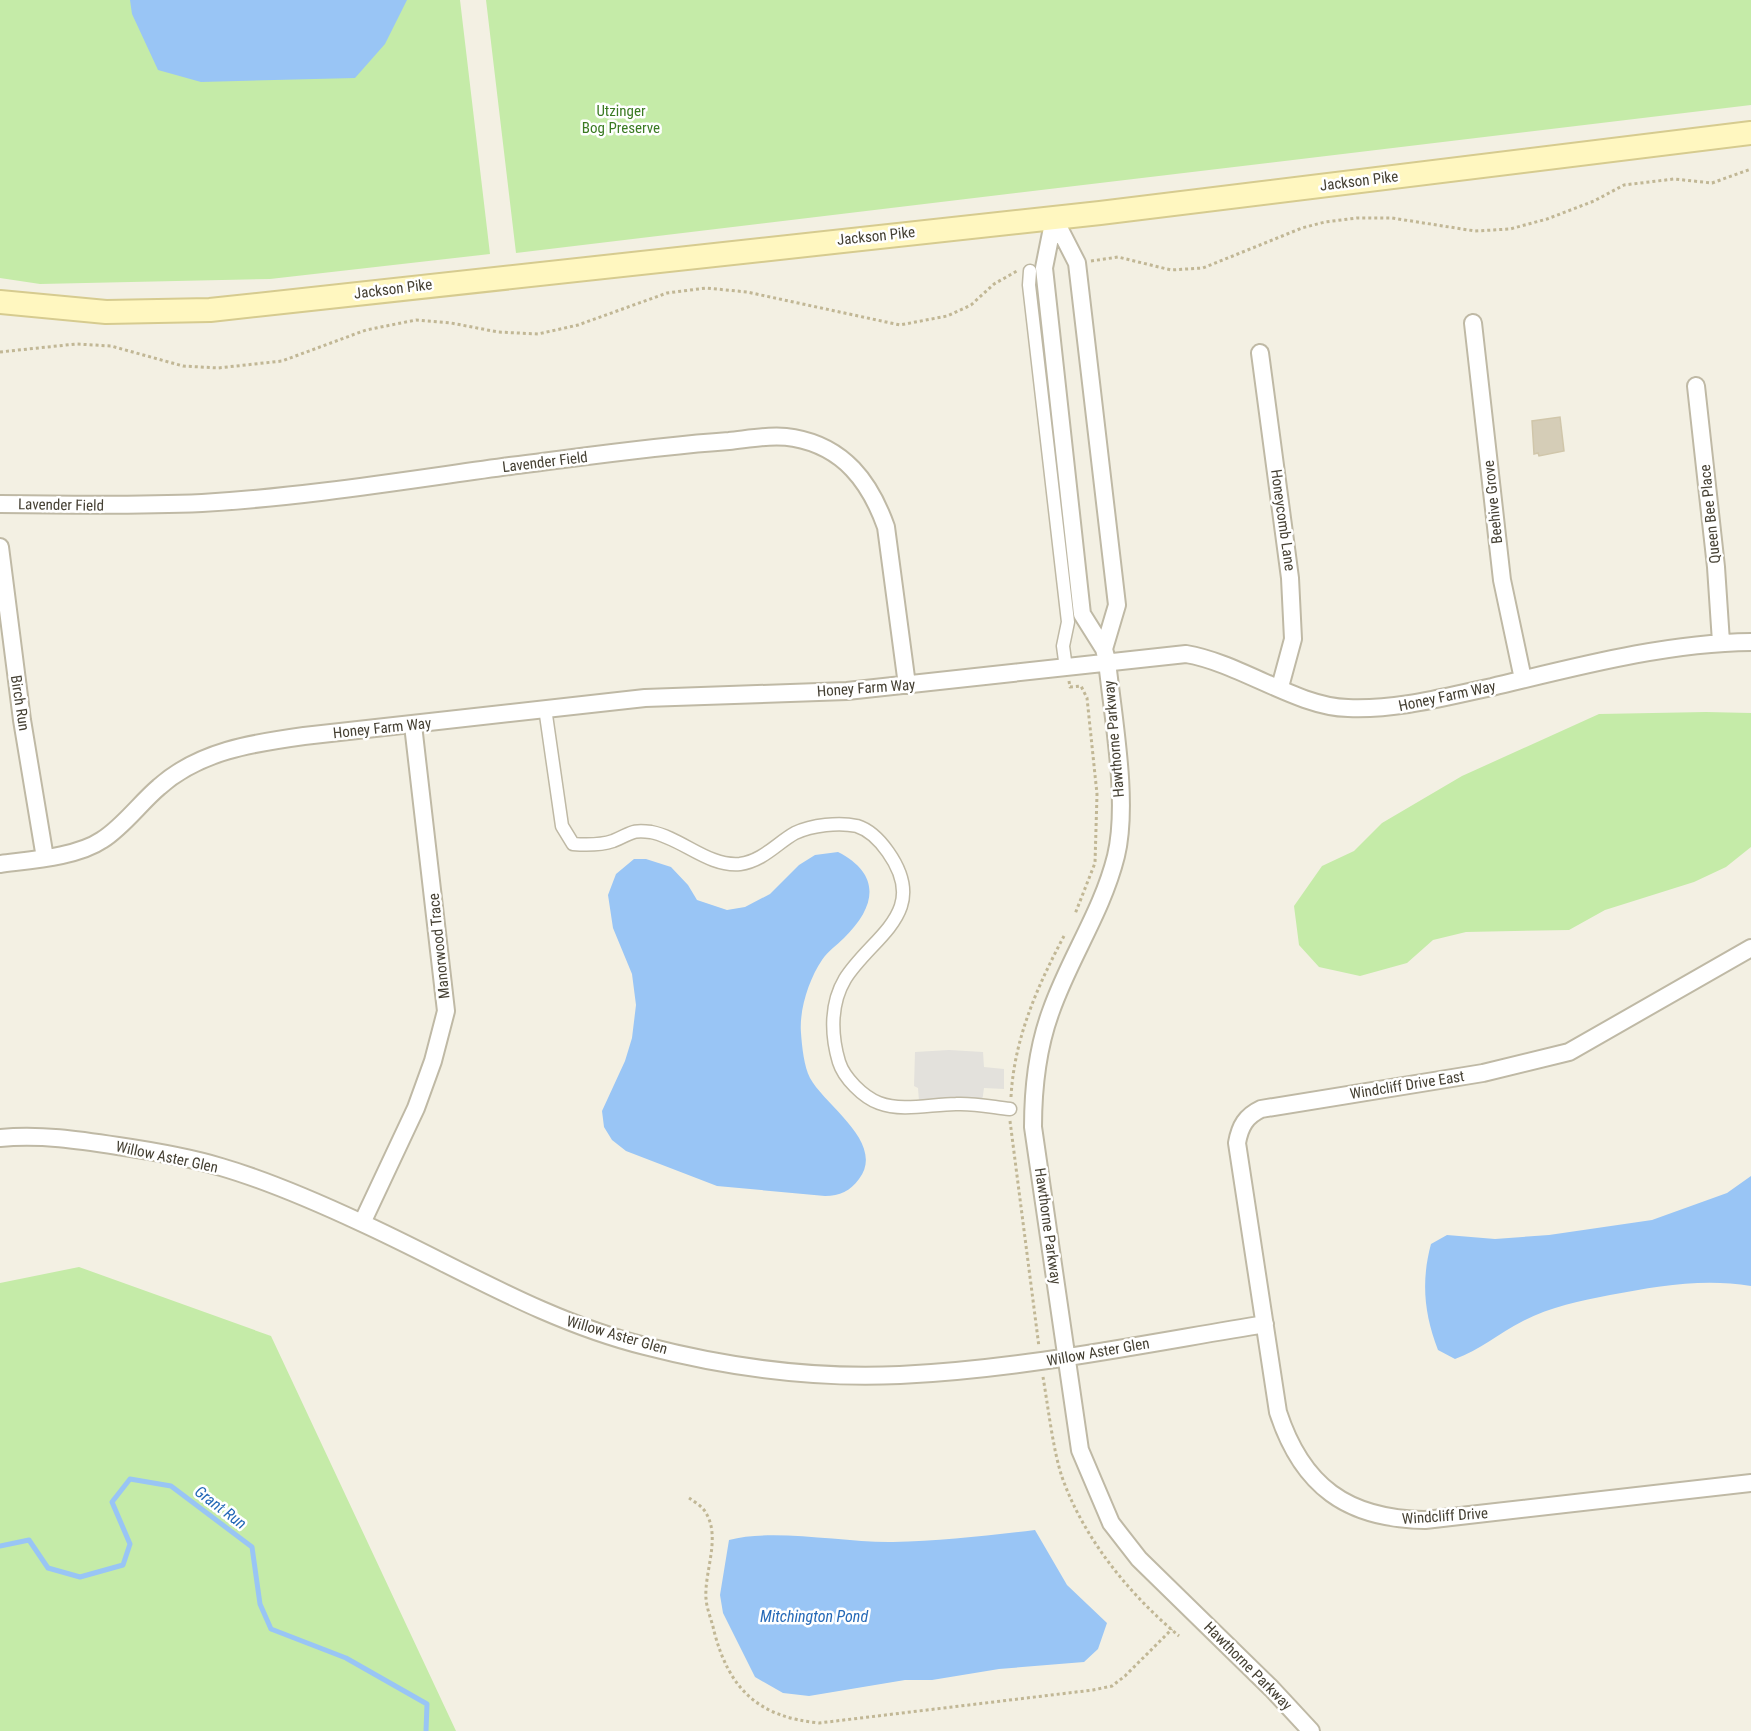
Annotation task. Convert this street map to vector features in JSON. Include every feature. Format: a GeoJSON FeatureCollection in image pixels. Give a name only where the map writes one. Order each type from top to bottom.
{"type":"FeatureCollection","features":[{"type":"Feature","properties":{"kind":"main road","name":"Jackson Pike"},"geometry":{"type":"LineString","coordinates":[[0,302],[106,312],[210,310],[1054,218],[1751,133]]}},
{"type":"Feature","properties":{"kind":"street","name":"Hawthorne Parkway"},"geometry":{"type":"LineString","coordinates":[[1054,218],[1077,262],[1116,605],[1105,655],[1120,815],[1117,853],[1104,898],[1051,1009],[1033,1079],[1033,1126],[1080,1450],[1111,1523],[1139,1559],[1272,1689],[1311,1731]]}},
{"type":"Feature","properties":{"kind":"street","name":"Hawthorne Parkway"},"geometry":{"type":"LineString","coordinates":[[1054,218],[1044,268],[1050,344],[1082,614],[1105,655]]}},
{"type":"Feature","properties":{"kind":"street"},"geometry":{"type":"LineString","coordinates":[[1030,271],[1029,285],[1068,622],[1063,646],[1066,668]]}},
{"type":"Feature","properties":{"kind":"street","name":"Beehive Grove"},"geometry":{"type":"LineString","coordinates":[[1473,323],[1502,580],[1522,680]]}},
{"type":"Feature","properties":{"kind":"street","name":"Honeycomb Lane"},"geometry":{"type":"LineString","coordinates":[[1260,353],[1290,578],[1293,639],[1280,687]]}},
{"type":"Feature","properties":{"kind":"street","name":"Queen Bee Place"},"geometry":{"type":"LineString","coordinates":[[1696,386],[1716,567],[1721,642]]}},
{"type":"Feature","properties":{"kind":"street","name":"Lavender Field"},"geometry":{"type":"LineString","coordinates":[[0,504],[103,506],[204,502],[362,486],[708,442],[792,437],[820,444],[837,454],[866,481],[878,502],[886,527],[907,685]]}},
{"type":"Feature","properties":{"kind":"street","name":"Birch Run"},"geometry":{"type":"LineString","coordinates":[[0,548],[22,720],[45,858]]}},
{"type":"Feature","properties":{"kind":"street","name":"Honey Farm Way"},"geometry":{"type":"LineString","coordinates":[[0,864],[45,858],[102,841],[161,784],[192,765],[220,752],[272,740],[645,698],[847,691],[907,685],[1066,668],[1105,655],[1194,655],[1210,658],[1321,704],[1346,708],[1401,707],[1642,654],[1721,642],[1751,642]]}},
{"type":"Feature","properties":{"kind":"street"},"geometry":{"type":"LineString","coordinates":[[545,708],[562,826],[573,844],[613,841],[632,830],[642,831],[679,841],[711,860],[741,864],[772,851],[795,833],[826,825],[858,826],[879,840],[894,860],[903,887],[900,910],[890,930],[845,980],[841,990],[834,1011],[833,1041],[841,1068],[859,1091],[879,1103],[909,1108],[958,1103],[1010,1109]]}},
{"type":"Feature","properties":{"kind":"street","name":"Manorwood Trace"},"geometry":{"type":"LineString","coordinates":[[362,1223],[416,1108],[433,1062],[446,1011],[412,725]]}},
{"type":"Feature","properties":{"kind":"street","name":"Windcliff Drive East"},"geometry":{"type":"LineString","coordinates":[[1264,1324],[1237,1143],[1244,1121],[1251,1113],[1275,1106],[1483,1073],[1569,1052],[1751,948]]}},
{"type":"Feature","properties":{"kind":"street","name":"Willow Aster Glen"},"geometry":{"type":"LineString","coordinates":[[0,1138],[73,1139],[165,1154],[221,1167],[362,1223],[489,1287],[566,1321],[644,1346],[725,1363],[811,1372],[897,1376],[1041,1362],[1264,1324]]}},
{"type":"Feature","properties":{"kind":"street","name":"Windcliff Drive"},"geometry":{"type":"LineString","coordinates":[[1264,1324],[1278,1412],[1291,1446],[1324,1488],[1349,1504],[1376,1516],[1425,1520],[1751,1483]]}},
{"type":"Feature","properties":{"kind":"path"},"geometry":{"type":"LineString","coordinates":[[1077,262],[1118,257],[1171,270],[1203,268],[1302,228],[1357,218],[1392,218],[1476,231],[1510,229],[1547,219],[1594,201],[1624,185],[1674,179],[1712,183],[1751,169]]}},
{"type":"Feature","properties":{"kind":"path"},"geometry":{"type":"LineString","coordinates":[[0,352],[76,344],[111,346],[183,366],[218,368],[282,361],[366,330],[416,320],[451,323],[498,333],[538,334],[578,325],[668,293],[706,288],[747,292],[900,325],[947,316],[971,305],[1014,271],[1030,271]]}},
{"type":"Feature","properties":{"kind":"path"},"geometry":{"type":"LineString","coordinates":[[1066,668],[1070,687],[1082,686],[1087,698],[1097,794],[1095,863],[1071,923]]}},
{"type":"Feature","properties":{"kind":"path"},"geometry":{"type":"LineString","coordinates":[[1066,932],[1041,980],[1019,1040],[1010,1109],[1041,1362],[1062,1476],[1090,1534],[1138,1596],[1179,1636]]}},
{"type":"Feature","properties":{"kind":"path"},"geometry":{"type":"LineString","coordinates":[[689,1498],[706,1511],[711,1525],[706,1599],[719,1649],[734,1681],[753,1701],[790,1720],[819,1723],[1112,1686],[1172,1629]]}},
{"type":"Feature","properties":{"kind":"green space"},"geometry":{"type":"Polygon","coordinates":[[[0,0],[460,0],[490,254],[270,279],[40,284],[0,278],[0,0]]]}},
{"type":"Feature","properties":{"kind":"green space","name":"Utzinger Bog Preserve"},"geometry":{"type":"Polygon","coordinates":[[[486,0],[1751,0],[1751,105],[516,253],[486,0]]]}},
{"type":"Feature","properties":{"kind":"green space"},"geometry":{"type":"Polygon","coordinates":[[[1751,713],[1751,847],[1726,867],[1694,882],[1605,910],[1569,930],[1466,932],[1433,940],[1407,963],[1360,976],[1319,967],[1299,945],[1294,906],[1322,866],[1354,851],[1382,823],[1462,776],[1599,714],[1751,713]]]}},
{"type":"Feature","properties":{"kind":"green space"},"geometry":{"type":"Polygon","coordinates":[[[79,1267],[271,1336],[456,1731],[0,1731],[0,1283],[79,1267]]]}},
{"type":"Feature","properties":{"kind":"shaded area"},"geometry":{"type":"Polygon","coordinates":[[[949,1050],[983,1052],[984,1067],[1004,1069],[1004,1089],[984,1088],[982,1102],[919,1101],[918,1088],[914,1086],[915,1052],[949,1050]]]}},
{"type":"Feature","properties":{"kind":"water"},"geometry":{"type":"Polygon","coordinates":[[[130,0],[407,0],[385,44],[355,78],[201,82],[158,70],[132,14],[130,0]]]}},
{"type":"Feature","properties":{"kind":"water"},"geometry":{"type":"Polygon","coordinates":[[[838,852],[862,870],[870,891],[868,903],[855,926],[827,954],[817,968],[803,1005],[801,1033],[810,1078],[860,1139],[865,1152],[865,1166],[859,1179],[844,1192],[830,1196],[717,1186],[626,1151],[612,1140],[604,1127],[602,1111],[625,1061],[632,1038],[636,1005],[632,974],[613,928],[608,895],[616,874],[634,859],[646,859],[671,867],[688,885],[697,900],[727,910],[745,907],[770,894],[799,865],[815,855],[838,852]]]}},
{"type":"Feature","properties":{"kind":"water"},"geometry":{"type":"Polygon","coordinates":[[[1751,1176],[1751,1286],[1715,1283],[1680,1284],[1599,1297],[1533,1316],[1455,1359],[1438,1350],[1427,1310],[1426,1271],[1431,1244],[1447,1235],[1495,1239],[1549,1235],[1652,1220],[1727,1193],[1751,1176]]]}},
{"type":"Feature","properties":{"kind":"water","name":"Mitchington Pond"},"geometry":{"type":"Polygon","coordinates":[[[1035,1530],[1067,1585],[1107,1623],[1098,1649],[1084,1662],[999,1669],[932,1680],[905,1680],[809,1696],[783,1693],[755,1677],[723,1613],[720,1595],[729,1540],[767,1535],[874,1542],[911,1541],[1035,1530]]]}},
{"type":"Feature","properties":{"kind":"building"},"geometry":{"type":"Polygon","coordinates":[[[1560,417],[1564,451],[1539,456],[1538,453],[1534,454],[1532,421],[1560,417]]]}},
{"type":"Feature","properties":{"kind":"waterway","name":"Grant Run"},"geometry":{"type":"LineString","coordinates":[[0,1546],[29,1540],[48,1568],[80,1577],[123,1565],[130,1544],[112,1502],[130,1479],[171,1486],[252,1547],[260,1604],[271,1629],[346,1658],[427,1704],[426,1731]]}}]}
